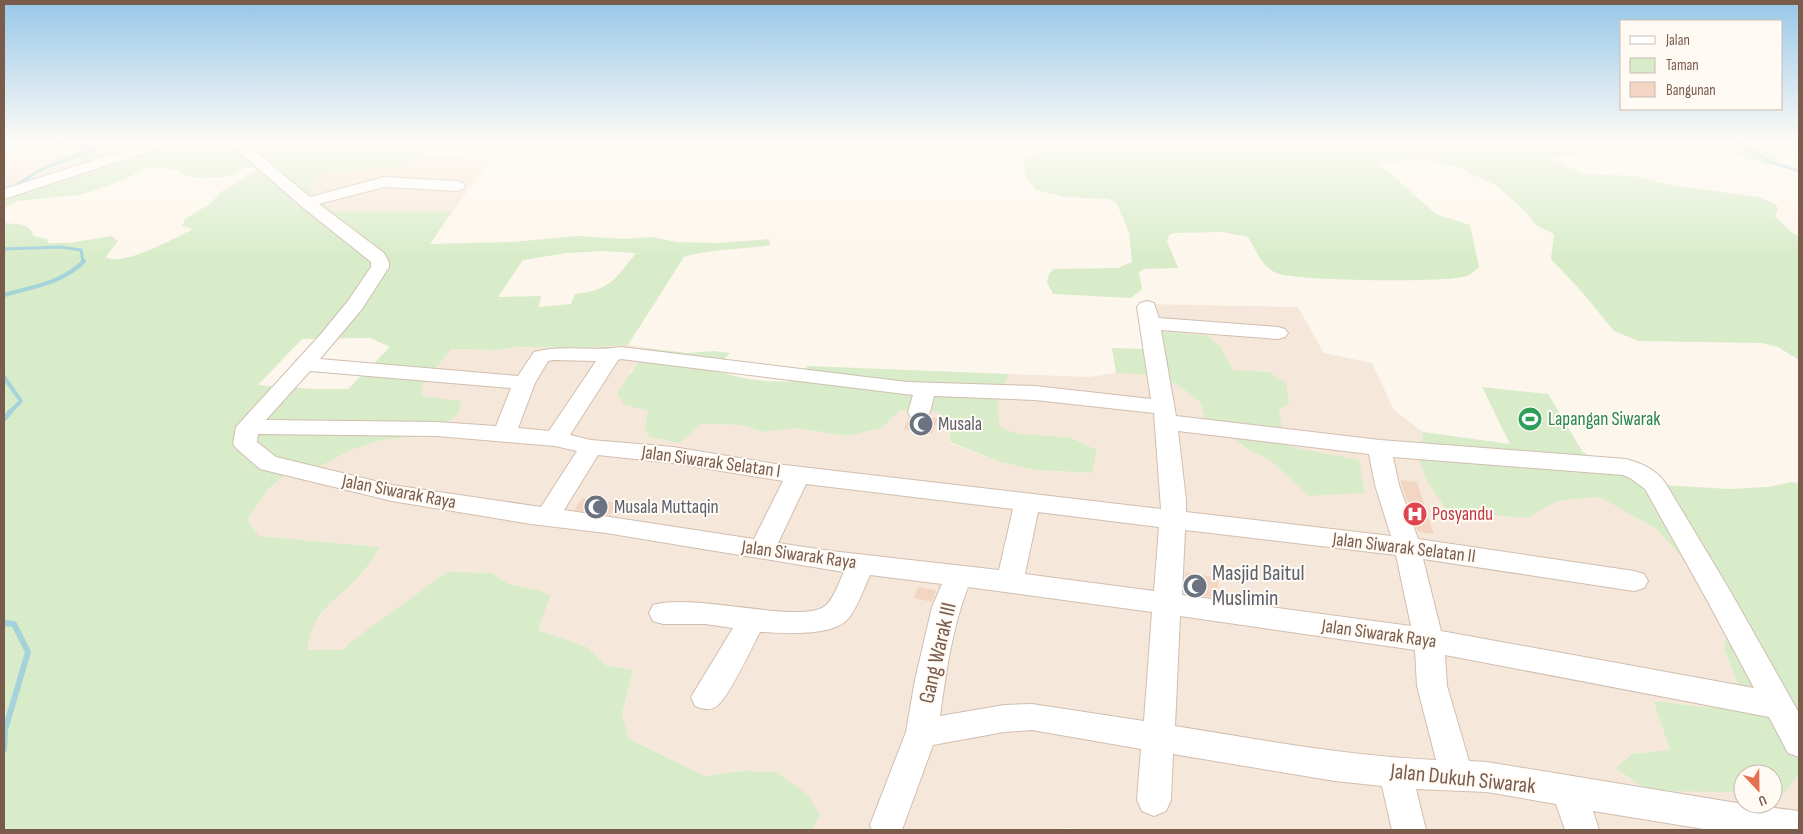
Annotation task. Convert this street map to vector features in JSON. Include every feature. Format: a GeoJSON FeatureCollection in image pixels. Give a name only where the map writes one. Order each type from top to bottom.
{"type":"FeatureCollection","features":[{"type":"Feature","properties":{"kind":"street"},"geometry":{"type":"LineString","coordinates":[[4,194],[48,180]]}},
{"type":"Feature","properties":{"kind":"street"},"geometry":{"type":"LineString","coordinates":[[247,427],[355,305],[380,268],[378,257],[280,180]]}},
{"type":"Feature","properties":{"kind":"street"},"geometry":{"type":"LineString","coordinates":[[307,203],[384,182],[457,186]]}},
{"type":"Feature","properties":{"kind":"street"},"geometry":{"type":"LineString","coordinates":[[1154,800],[1174,500],[1165,414],[1149,315],[1278,333]]}},
{"type":"Feature","properties":{"kind":"street"},"geometry":{"type":"LineString","coordinates":[[504,434],[524,383],[541,356],[553,354],[610,355],[621,353],[907,388],[1036,393],[1380,448],[1626,467],[1647,477],[1654,484],[1799,743]]}},
{"type":"Feature","properties":{"kind":"street"},"geometry":{"type":"LineString","coordinates":[[555,439],[589,390],[610,355]]}},
{"type":"Feature","properties":{"kind":"street"},"geometry":{"type":"LineString","coordinates":[[304,364],[524,383]]}},
{"type":"Feature","properties":{"kind":"street"},"geometry":{"type":"LineString","coordinates":[[919,412],[925,389]]}},
{"type":"Feature","properties":{"kind":"street","name":"Jalan Siwarak Selatan I"},"geometry":{"type":"LineString","coordinates":[[247,427],[438,429],[555,439],[591,447],[673,455],[799,474],[1173,521]]}},
{"type":"Feature","properties":{"kind":"street","name":"Jalan Siwarak Raya"},"geometry":{"type":"LineString","coordinates":[[247,427],[245,444],[268,464],[392,493],[761,550],[1010,582],[1168,606],[1429,640],[1778,706]]}},
{"type":"Feature","properties":{"kind":"street"},"geometry":{"type":"LineString","coordinates":[[548,516],[591,447]]}},
{"type":"Feature","properties":{"kind":"street"},"geometry":{"type":"LineString","coordinates":[[1380,448],[1387,485],[1406,547],[1429,640],[1432,686],[1456,775]]}},
{"type":"Feature","properties":{"kind":"street"},"geometry":{"type":"LineString","coordinates":[[761,550],[799,474]]}},
{"type":"Feature","properties":{"kind":"street"},"geometry":{"type":"LineString","coordinates":[[1010,582],[1027,502]]}},
{"type":"Feature","properties":{"kind":"street","name":"Jalan Siwarak Selatan II"},"geometry":{"type":"LineString","coordinates":[[1173,521],[1406,547],[1634,581]]}},
{"type":"Feature","properties":{"kind":"street"},"geometry":{"type":"LineString","coordinates":[[663,613],[705,614],[752,620],[818,621],[832,617],[836,612],[862,564]]}},
{"type":"Feature","properties":{"kind":"street","name":"Gang Warak III"},"geometry":{"type":"LineString","coordinates":[[887,825],[922,732],[930,680],[946,607],[959,576]]}},
{"type":"Feature","properties":{"kind":"street"},"geometry":{"type":"LineString","coordinates":[[706,697],[752,620]]}},
{"type":"Feature","properties":{"kind":"street","name":"Jalan Dukuh Siwarak"},"geometry":{"type":"LineString","coordinates":[[922,732],[946,731],[1008,718],[1032,717],[1335,766],[1396,773],[1486,777],[1799,827]]}},
{"type":"Feature","properties":{"kind":"street"},"geometry":{"type":"LineString","coordinates":[[1396,773],[1409,830]]}},
{"type":"Feature","properties":{"kind":"street"},"geometry":{"type":"LineString","coordinates":[[1569,791],[1582,830]]}},
{"type":"Feature","properties":{"kind":"shaded area"},"geometry":{"type":"Polygon","coordinates":[[[4,180],[60,180],[21,193],[4,201],[4,180]]]}},
{"type":"Feature","properties":{"kind":"shaded area"},"geometry":{"type":"Polygon","coordinates":[[[313,180],[476,180],[452,212],[333,212],[305,186],[313,180]]]}},
{"type":"Feature","properties":{"kind":"shaded area"},"geometry":{"type":"Polygon","coordinates":[[[1144,304],[1298,307],[1324,353],[1372,363],[1394,410],[1423,432],[1419,459],[1448,512],[1528,518],[1557,501],[1599,497],[1655,528],[1694,570],[1727,628],[1724,649],[1737,682],[1741,708],[1704,707],[1653,702],[1670,750],[1632,754],[1702,790],[1733,792],[1733,814],[1783,814],[1783,793],[1785,793],[1799,774],[1799,830],[1078,830],[1072,828],[1033,830],[812,830],[820,815],[741,771],[705,776],[629,739],[622,714],[633,670],[605,665],[587,647],[538,630],[539,590],[508,584],[492,573],[395,611],[349,643],[346,650],[306,650],[311,628],[331,601],[362,574],[380,547],[258,536],[247,520],[268,489],[297,466],[319,467],[351,450],[381,440],[433,435],[421,396],[422,386],[451,349],[495,350],[517,347],[588,348],[628,345],[647,348],[629,374],[625,405],[648,411],[645,426],[680,443],[701,424],[743,425],[762,432],[796,428],[847,436],[882,428],[900,410],[939,412],[949,424],[950,443],[1001,462],[1034,470],[1091,473],[1097,450],[1071,437],[1018,434],[999,427],[997,406],[1008,374],[1089,377],[1116,373],[1150,375],[1178,385],[1200,402],[1205,418],[1249,450],[1271,461],[1309,496],[1329,494],[1296,448],[1284,444],[1279,410],[1269,372],[1233,370],[1220,346],[1141,329],[1136,307],[1144,304]]]}},
{"type":"Feature","properties":{"kind":"green space"},"geometry":{"type":"Polygon","coordinates":[[[61,180],[122,180],[79,195],[18,201],[4,208],[4,201],[21,193],[61,180]]]}},
{"type":"Feature","properties":{"kind":"green space"},"geometry":{"type":"Polygon","coordinates":[[[241,180],[314,180],[306,186],[333,212],[452,212],[430,244],[512,242],[577,236],[624,239],[652,237],[676,242],[717,243],[769,239],[770,245],[705,252],[684,257],[628,345],[588,348],[517,347],[495,350],[451,349],[422,386],[421,396],[461,401],[459,413],[433,435],[381,440],[351,450],[319,467],[297,466],[268,489],[247,520],[259,536],[380,547],[362,573],[321,614],[310,635],[307,650],[345,650],[349,643],[447,572],[492,573],[508,584],[539,590],[550,596],[538,630],[587,647],[605,665],[633,670],[622,714],[629,739],[705,776],[741,771],[776,772],[808,795],[820,815],[812,830],[4,830],[4,223],[25,226],[34,236],[47,239],[48,243],[69,243],[111,236],[118,241],[106,257],[113,259],[124,258],[149,250],[193,229],[182,226],[185,219],[211,203],[221,192],[241,180]],[[601,251],[567,253],[523,260],[498,297],[541,296],[539,307],[571,304],[575,294],[597,290],[611,282],[636,253],[601,251]],[[370,338],[302,339],[258,385],[314,389],[348,389],[390,347],[370,338]]]}},
{"type":"Feature","properties":{"kind":"green space"},"geometry":{"type":"Polygon","coordinates":[[[1029,180],[1397,180],[1436,214],[1470,225],[1479,267],[1468,275],[1432,280],[1339,279],[1288,276],[1276,273],[1266,266],[1248,237],[1223,232],[1174,233],[1169,235],[1167,241],[1178,268],[1144,269],[1139,272],[1142,289],[1131,298],[1053,294],[1047,282],[1049,274],[1054,269],[1118,268],[1132,262],[1129,232],[1116,202],[1108,199],[1067,197],[1036,190],[1029,180]]]}},
{"type":"Feature","properties":{"kind":"green space"},"geometry":{"type":"Polygon","coordinates":[[[1485,180],[1649,180],[1675,186],[1760,197],[1776,205],[1778,209],[1775,216],[1791,232],[1799,236],[1799,360],[1778,347],[1762,343],[1639,341],[1614,331],[1582,292],[1551,259],[1554,234],[1536,225],[1529,215],[1496,185],[1485,180]]]}},
{"type":"Feature","properties":{"kind":"green space"},"geometry":{"type":"Polygon","coordinates":[[[1141,329],[1208,336],[1220,346],[1233,370],[1269,372],[1286,383],[1289,404],[1279,410],[1285,444],[1296,448],[1359,460],[1365,493],[1309,496],[1271,461],[1249,450],[1205,418],[1200,402],[1178,385],[1150,375],[1116,373],[1112,348],[1144,349],[1141,329]]]}},
{"type":"Feature","properties":{"kind":"green space"},"geometry":{"type":"Polygon","coordinates":[[[647,348],[687,353],[714,351],[730,353],[714,370],[734,376],[764,381],[795,381],[808,366],[1008,374],[997,406],[1000,427],[1018,434],[1070,437],[1097,450],[1092,473],[1034,470],[1001,462],[950,442],[949,424],[939,412],[900,410],[882,428],[847,436],[796,428],[762,432],[743,425],[701,424],[680,443],[649,437],[645,426],[648,411],[625,405],[617,394],[647,348]]]}},
{"type":"Feature","properties":{"kind":"green space"},"geometry":{"type":"Polygon","coordinates":[[[1482,387],[1548,394],[1582,451],[1592,459],[1665,485],[1728,489],[1768,487],[1791,482],[1799,483],[1799,774],[1785,793],[1783,793],[1783,764],[1733,764],[1733,792],[1648,791],[1616,768],[1632,754],[1670,750],[1653,701],[1704,707],[1741,708],[1737,682],[1724,649],[1727,628],[1694,570],[1655,528],[1599,497],[1557,501],[1528,518],[1448,512],[1427,481],[1419,459],[1423,432],[1510,444],[1482,387]]]}},
{"type":"Feature","properties":{"kind":"building","name":"Musala"},"geometry":{"type":"Polygon","coordinates":[[[909,417],[919,421],[929,417],[938,418],[932,434],[904,429],[909,417]]]}},
{"type":"Feature","properties":{"kind":"building"},"geometry":{"type":"Polygon","coordinates":[[[1400,480],[1417,482],[1434,534],[1418,532],[1400,480]]]}},
{"type":"Feature","properties":{"kind":"building","name":"Musala Muttaqin"},"geometry":{"type":"Polygon","coordinates":[[[582,498],[618,503],[610,515],[574,510],[582,498]]]}},
{"type":"Feature","properties":{"kind":"building","name":"Masjid Baitul Muslimin"},"geometry":{"type":"Polygon","coordinates":[[[1185,572],[1218,578],[1218,598],[1184,593],[1185,572]]]}},
{"type":"Feature","properties":{"kind":"building"},"geometry":{"type":"Polygon","coordinates":[[[918,587],[936,590],[932,602],[914,598],[918,587]]]}},
{"type":"Feature","properties":{"kind":"waterway"},"geometry":{"type":"LineString","coordinates":[[14,187],[25,180]]}},
{"type":"Feature","properties":{"kind":"waterway"},"geometry":{"type":"LineString","coordinates":[[4,249],[60,247],[81,250],[83,262]]}},
{"type":"Feature","properties":{"kind":"waterway"},"geometry":{"type":"LineString","coordinates":[[4,295],[36,287],[57,279],[83,262]]}},
{"type":"Feature","properties":{"kind":"waterway"},"geometry":{"type":"LineString","coordinates":[[4,377],[21,401],[11,411]]}},
{"type":"Feature","properties":{"kind":"waterway"},"geometry":{"type":"LineString","coordinates":[[4,419],[11,411]]}},
{"type":"Feature","properties":{"kind":"waterway"},"geometry":{"type":"LineString","coordinates":[[4,623],[14,624],[28,652],[5,730],[4,749]]}},
{"type":"Feature","properties":{"kind":"place","name":"Lapangan Siwarak"},"geometry":{"type":"Point","coordinates":[1530,419]}},
{"type":"Feature","properties":{"kind":"place","name":"Musala"},"geometry":{"type":"Point","coordinates":[921,424]}},
{"type":"Feature","properties":{"kind":"place","name":"Musala Muttaqin"},"geometry":{"type":"Point","coordinates":[596,507]}},
{"type":"Feature","properties":{"kind":"place","name":"Posyandu"},"geometry":{"type":"Point","coordinates":[1415,514]}},
{"type":"Feature","properties":{"kind":"place","name":"Masjid Baitul Muslimin"},"geometry":{"type":"Point","coordinates":[1195,586]}}]}
